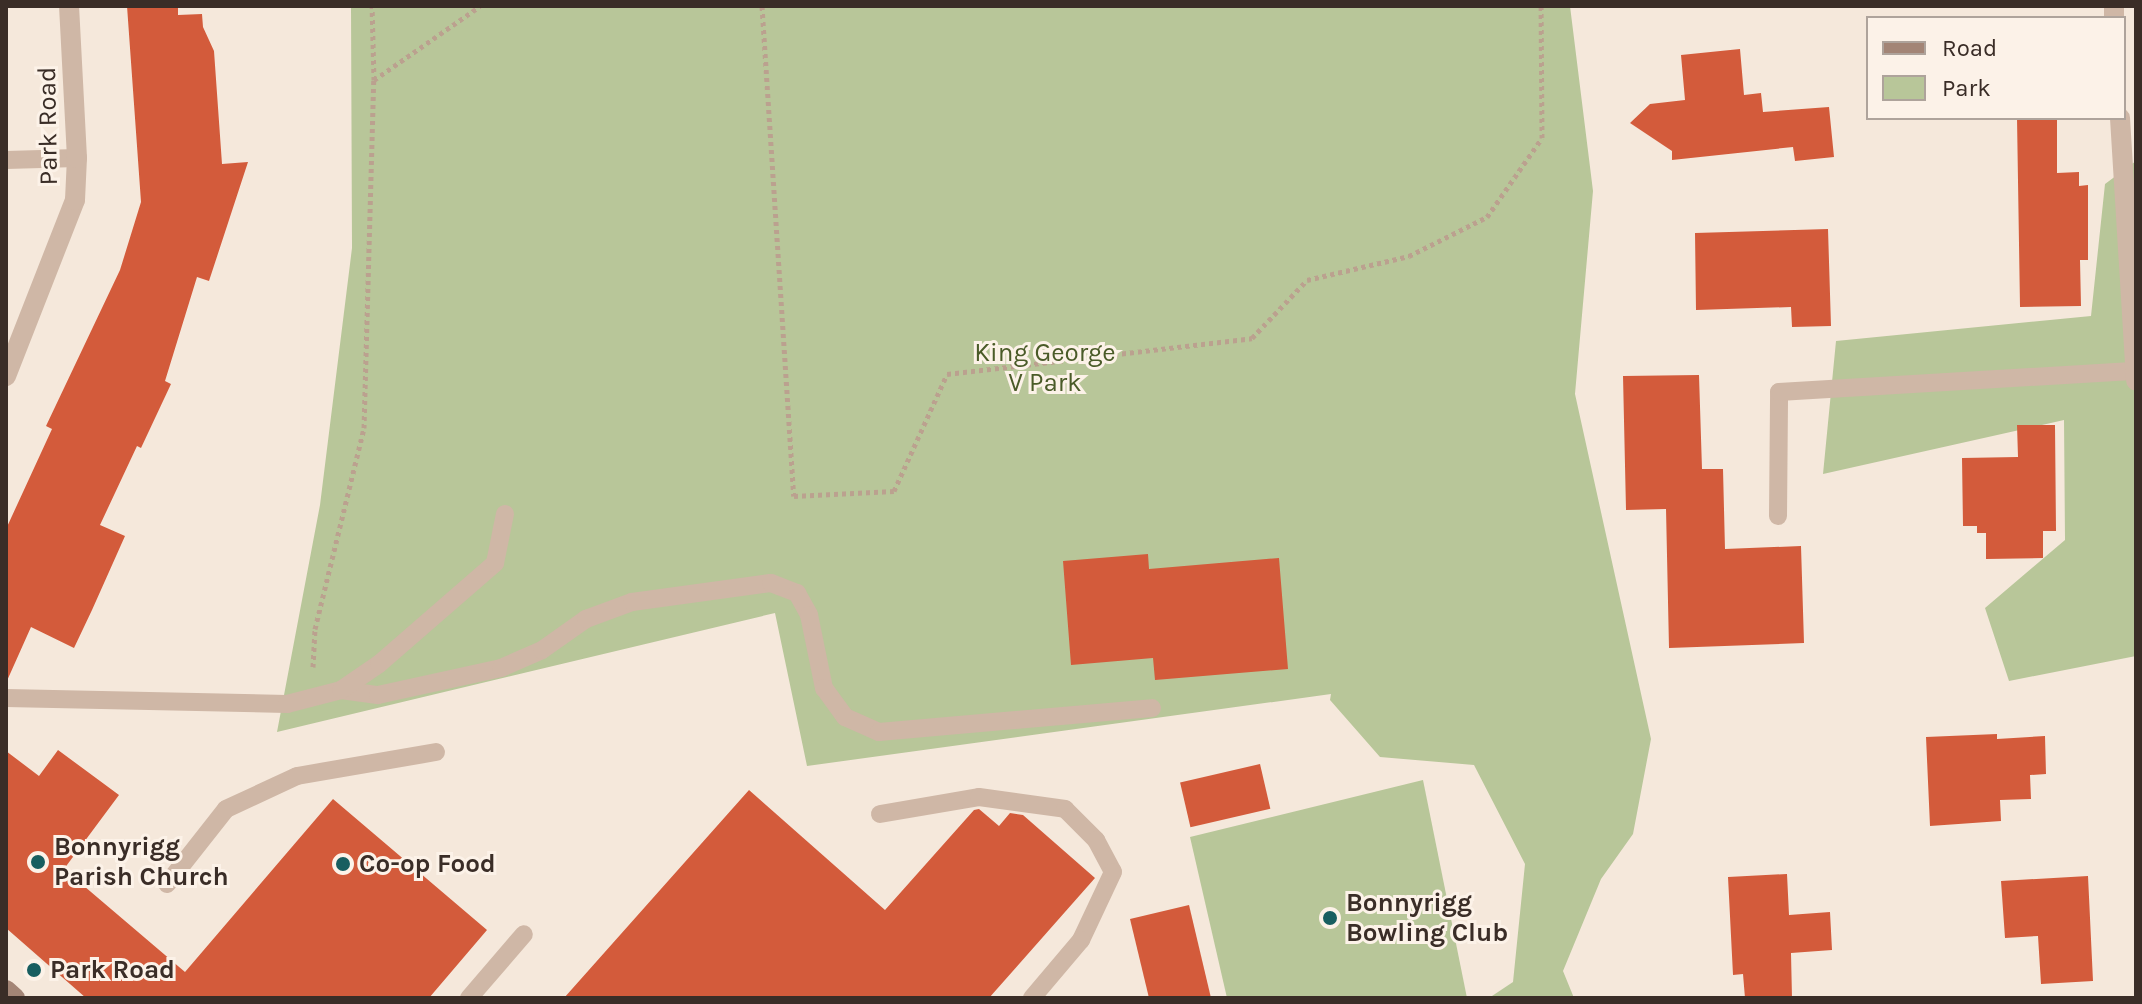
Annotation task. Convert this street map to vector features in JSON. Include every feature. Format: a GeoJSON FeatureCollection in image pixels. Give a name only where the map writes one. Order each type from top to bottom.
{"type":"FeatureCollection","features":[{"type":"Feature","properties":{"kind":"main road"},"geometry":{"type":"LineString","coordinates":[[6,990],[15,998]]}},
{"type":"Feature","properties":{"kind":"street","name":"Park Road"},"geometry":{"type":"LineString","coordinates":[[6,376],[75,200],[77,158],[69,6]]}},
{"type":"Feature","properties":{"kind":"street"},"geometry":{"type":"LineString","coordinates":[[2120,120],[2136,381]]}},
{"type":"Feature","properties":{"kind":"lane"},"geometry":{"type":"LineString","coordinates":[[6,160],[77,158]]}},
{"type":"Feature","properties":{"kind":"lane"},"geometry":{"type":"LineString","coordinates":[[1778,516],[1779,392],[2136,371]]}},
{"type":"Feature","properties":{"kind":"lane"},"geometry":{"type":"LineString","coordinates":[[6,698],[287,704],[341,690],[379,664],[495,563],[505,514]]}},
{"type":"Feature","properties":{"kind":"lane"},"geometry":{"type":"LineString","coordinates":[[341,690],[378,695],[501,668],[542,650],[586,619],[632,602],[771,583],[797,593],[809,615],[824,688],[845,717],[879,732],[1152,708]]}},
{"type":"Feature","properties":{"kind":"lane"},"geometry":{"type":"LineString","coordinates":[[167,884],[226,809],[297,776],[436,752]]}},
{"type":"Feature","properties":{"kind":"lane"},"geometry":{"type":"LineString","coordinates":[[880,814],[979,797],[1065,809],[1096,840],[1113,872],[1081,940],[1032,998]]}},
{"type":"Feature","properties":{"kind":"lane"},"geometry":{"type":"LineString","coordinates":[[469,998],[524,934]]}},
{"type":"Feature","properties":{"kind":"path"},"geometry":{"type":"LineString","coordinates":[[312,697],[315,629],[364,428],[374,80],[372,6]]}},
{"type":"Feature","properties":{"kind":"path"},"geometry":{"type":"LineString","coordinates":[[374,80],[480,6]]}},
{"type":"Feature","properties":{"kind":"path"},"geometry":{"type":"LineString","coordinates":[[762,6],[794,496],[894,491],[947,374],[1252,338],[1307,280],[1409,256],[1487,217],[1542,138],[1541,6]]}},
{"type":"Feature","properties":{"kind":"green space","name":"King George V Park"},"geometry":{"type":"Polygon","coordinates":[[[351,6],[1570,6],[1593,191],[1575,394],[1651,739],[1633,834],[1601,879],[1563,971],[1574,998],[1489,998],[1513,982],[1525,864],[1474,765],[1380,757],[1330,700],[1331,694],[807,766],[775,613],[277,732],[320,505],[352,248],[351,6]]]}},
{"type":"Feature","properties":{"kind":"green space"},"geometry":{"type":"Polygon","coordinates":[[[2136,161],[2136,656],[2009,681],[1985,608],[2065,540],[2064,420],[1823,474],[1836,341],[2091,316],[2105,184],[2136,161]]]}},
{"type":"Feature","properties":{"kind":"green space","name":"Bonnyrigg Bowling Club"},"geometry":{"type":"Polygon","coordinates":[[[1423,780],[1467,998],[1227,998],[1190,837],[1423,780]]]}},
{"type":"Feature","properties":{"kind":"building"},"geometry":{"type":"Polygon","coordinates":[[[127,6],[178,6],[178,15],[202,14],[203,27],[214,51],[222,164],[248,162],[209,281],[197,277],[165,381],[171,384],[141,448],[137,446],[100,525],[125,536],[92,610],[74,648],[31,627],[6,683],[6,529],[52,429],[46,426],[120,270],[141,202],[127,6]]]}},
{"type":"Feature","properties":{"kind":"building"},"geometry":{"type":"Polygon","coordinates":[[[1740,49],[1744,95],[1761,93],[1763,112],[1829,107],[1834,157],[1795,161],[1793,147],[1672,160],[1672,151],[1630,123],[1650,104],[1685,100],[1681,55],[1740,49]]]}},
{"type":"Feature","properties":{"kind":"building"},"geometry":{"type":"Polygon","coordinates":[[[2017,120],[2057,120],[2057,173],[2079,172],[2079,186],[2088,185],[2088,260],[2080,260],[2081,306],[2020,307],[2017,120]]]}},
{"type":"Feature","properties":{"kind":"building"},"geometry":{"type":"Polygon","coordinates":[[[1828,229],[1831,326],[1792,327],[1791,307],[1696,310],[1695,233],[1828,229]]]}},
{"type":"Feature","properties":{"kind":"building"},"geometry":{"type":"Polygon","coordinates":[[[1699,375],[1702,469],[1723,469],[1725,549],[1801,546],[1804,643],[1669,648],[1666,509],[1626,510],[1623,376],[1699,375]]]}},
{"type":"Feature","properties":{"kind":"building"},"geometry":{"type":"Polygon","coordinates":[[[2017,425],[2055,425],[2056,531],[2043,531],[2043,558],[1986,559],[1986,533],[1977,533],[1977,526],[1963,526],[1962,458],[2018,457],[2017,425]]]}},
{"type":"Feature","properties":{"kind":"building"},"geometry":{"type":"Polygon","coordinates":[[[1148,554],[1149,569],[1279,558],[1288,669],[1155,680],[1153,658],[1071,665],[1063,561],[1148,554]]]}},
{"type":"Feature","properties":{"kind":"building"},"geometry":{"type":"Polygon","coordinates":[[[1997,734],[1997,739],[2045,736],[2046,774],[2030,775],[2031,799],[2000,800],[2001,821],[1930,826],[1926,737],[1997,734]]]}},
{"type":"Feature","properties":{"kind":"building"},"geometry":{"type":"Polygon","coordinates":[[[58,750],[119,795],[64,869],[185,972],[333,799],[487,930],[429,998],[86,998],[6,928],[6,751],[39,776],[58,750]]]}},
{"type":"Feature","properties":{"kind":"building"},"geometry":{"type":"Polygon","coordinates":[[[1260,764],[1270,809],[1190,827],[1180,782],[1260,764]]]}},
{"type":"Feature","properties":{"kind":"building"},"geometry":{"type":"Polygon","coordinates":[[[749,790],[885,910],[974,810],[979,809],[999,826],[1010,813],[1023,815],[1095,878],[989,998],[564,998],[749,790]]]}},
{"type":"Feature","properties":{"kind":"building"},"geometry":{"type":"Polygon","coordinates":[[[1787,874],[1789,915],[1830,912],[1832,950],[1791,953],[1792,998],[1745,998],[1743,974],[1733,975],[1728,877],[1787,874]]]}},
{"type":"Feature","properties":{"kind":"building"},"geometry":{"type":"Polygon","coordinates":[[[2088,876],[2093,981],[2041,984],[2038,936],[2005,938],[2001,881],[2088,876]]]}},
{"type":"Feature","properties":{"kind":"building"},"geometry":{"type":"Polygon","coordinates":[[[1189,905],[1211,998],[1149,998],[1130,919],[1189,905]]]}},
{"type":"Feature","properties":{"kind":"place","name":"Bonnyrigg Parish Church"},"geometry":{"type":"Point","coordinates":[38,862]}},
{"type":"Feature","properties":{"kind":"place","name":"Co-op Food"},"geometry":{"type":"Point","coordinates":[343,864]}},
{"type":"Feature","properties":{"kind":"place","name":"Bonnyrigg Bowling Club"},"geometry":{"type":"Point","coordinates":[1330,918]}},
{"type":"Feature","properties":{"kind":"place","name":"Park Road"},"geometry":{"type":"Point","coordinates":[34,970]}}]}
